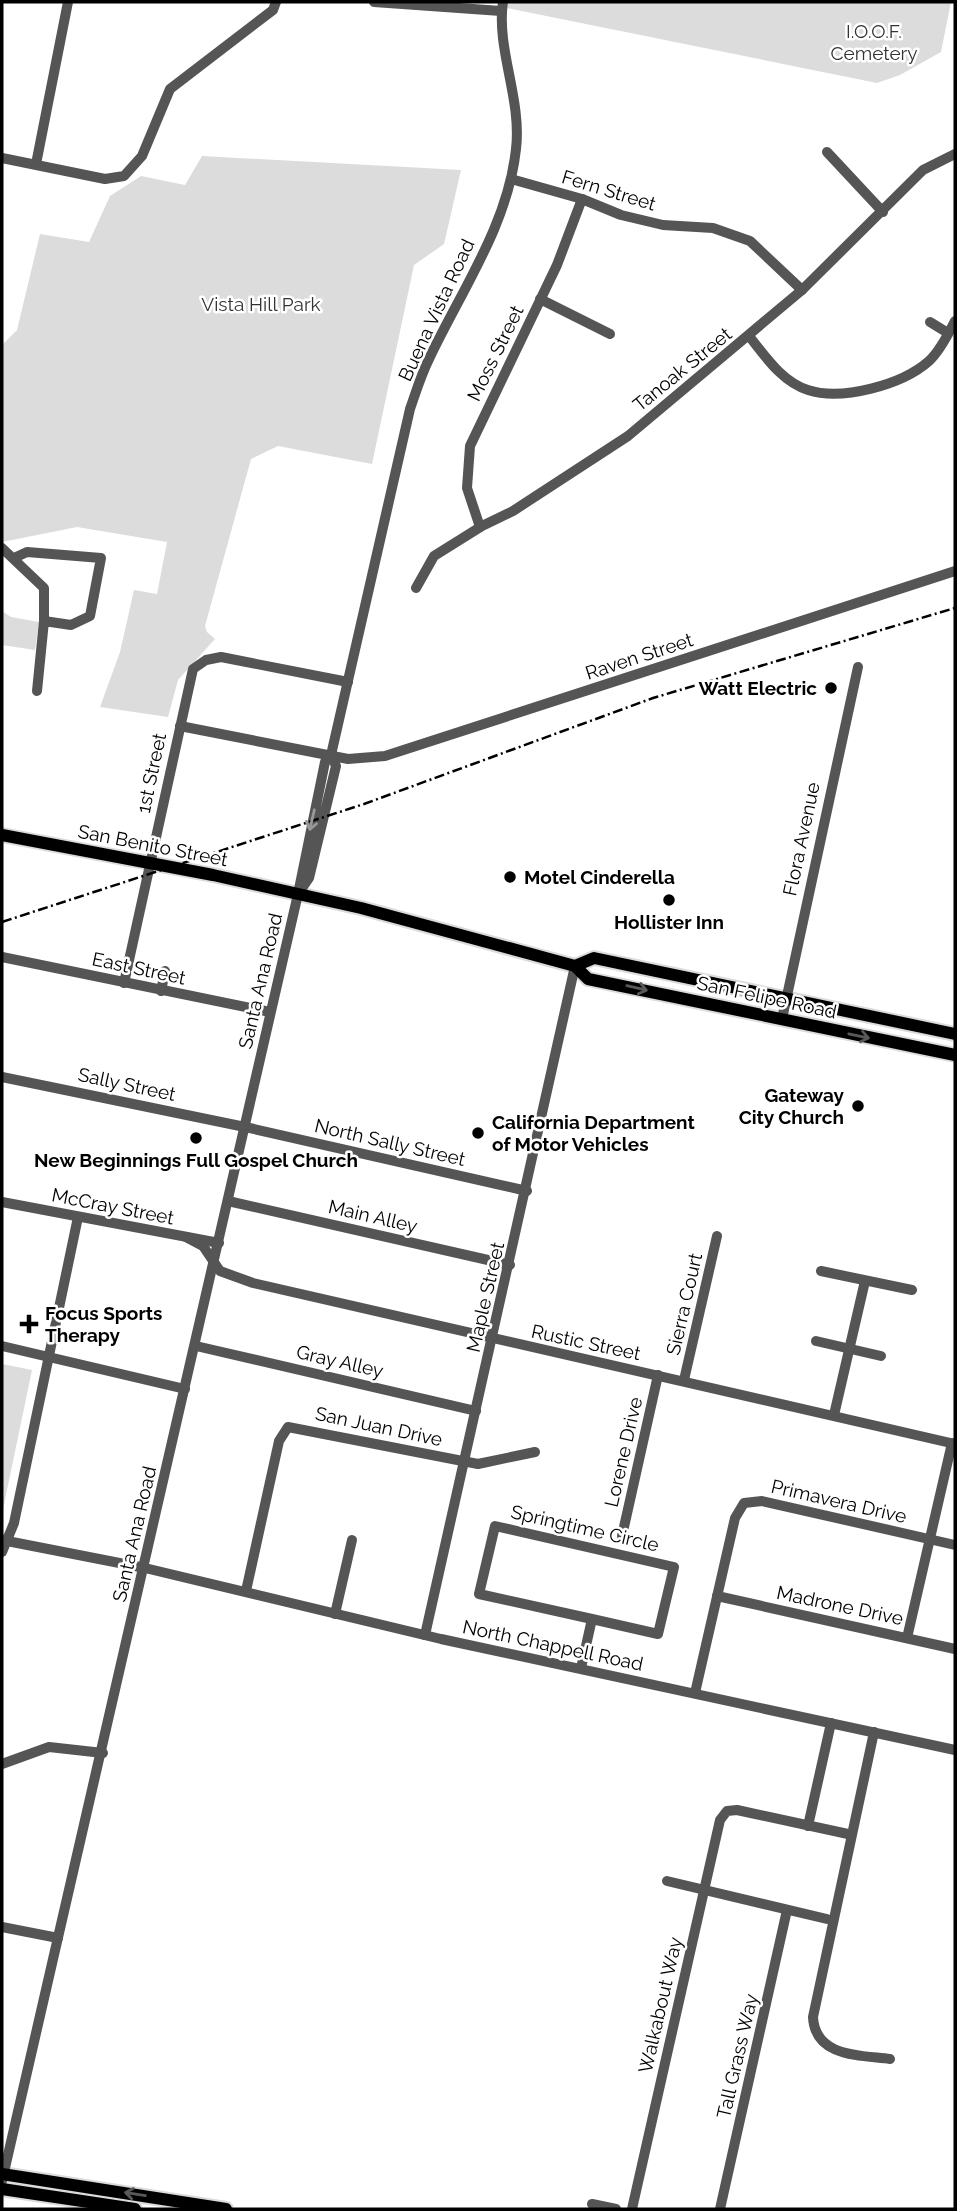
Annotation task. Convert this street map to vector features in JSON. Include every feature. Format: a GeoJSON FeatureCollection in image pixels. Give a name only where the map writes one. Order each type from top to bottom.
{"type":"FeatureCollection","features":[{"type":"Feature","properties":{"kind":"main road","name":"San Benito Street"},"geometry":{"type":"LineString","coordinates":[[2,835],[298,894]]}},
{"type":"Feature","properties":{"kind":"main road","name":"San Felipe Road"},"geometry":{"type":"LineString","coordinates":[[298,894],[575,966],[588,979],[955,1055]]}},
{"type":"Feature","properties":{"kind":"main road","name":"San Felipe Road"},"geometry":{"type":"LineString","coordinates":[[575,966],[594,958],[955,1034]]}},
{"type":"Feature","properties":{"kind":"main road"},"geometry":{"type":"LineString","coordinates":[[2,2177],[226,2209]]}},
{"type":"Feature","properties":{"kind":"main road"},"geometry":{"type":"LineString","coordinates":[[2,2189],[135,2209]]}},
{"type":"Feature","properties":{"kind":"street"},"geometry":{"type":"LineString","coordinates":[[36,164],[68,2]]}},
{"type":"Feature","properties":{"kind":"street"},"geometry":{"type":"LineString","coordinates":[[2,158],[105,179],[124,176],[142,156],[170,89],[272,10],[276,2]]}},
{"type":"Feature","properties":{"kind":"street"},"geometry":{"type":"LineString","coordinates":[[374,2],[502,7]]}},
{"type":"Feature","properties":{"kind":"street","name":"Buena Vista Road"},"geometry":{"type":"LineString","coordinates":[[298,894],[325,762],[331,755],[410,409],[427,362],[495,225],[511,180],[517,116],[502,7]]}},
{"type":"Feature","properties":{"kind":"street"},"geometry":{"type":"LineString","coordinates":[[827,152],[883,212]]}},
{"type":"Feature","properties":{"kind":"street","name":"Tanoak Street"},"geometry":{"type":"LineString","coordinates":[[416,588],[433,556],[480,527],[513,511],[628,436],[750,337],[883,212],[923,170],[955,154]]}},
{"type":"Feature","properties":{"kind":"street","name":"Fern Street"},"geometry":{"type":"LineString","coordinates":[[511,180],[582,199],[621,215],[663,225],[713,228],[750,241],[802,290]]}},
{"type":"Feature","properties":{"kind":"street","name":"Moss Street"},"geometry":{"type":"LineString","coordinates":[[480,527],[467,488],[471,446],[540,299],[582,199]]}},
{"type":"Feature","properties":{"kind":"street"},"geometry":{"type":"LineString","coordinates":[[540,299],[610,334]]}},
{"type":"Feature","properties":{"kind":"street"},"geometry":{"type":"LineString","coordinates":[[750,337],[777,372],[807,390],[853,394],[891,383],[929,361],[955,321]]}},
{"type":"Feature","properties":{"kind":"street"},"geometry":{"type":"LineString","coordinates":[[930,322],[948,333]]}},
{"type":"Feature","properties":{"kind":"street"},"geometry":{"type":"LineString","coordinates":[[2,548],[44,588],[44,621],[37,691]]}},
{"type":"Feature","properties":{"kind":"street"},"geometry":{"type":"LineString","coordinates":[[14,558],[27,552],[101,558],[90,617],[71,625],[44,621]]}},
{"type":"Feature","properties":{"kind":"street","name":"Raven Street"},"geometry":{"type":"LineString","coordinates":[[180,726],[348,759],[385,756],[955,571]]}},
{"type":"Feature","properties":{"kind":"street","name":"1st Street"},"geometry":{"type":"LineString","coordinates":[[124,983],[193,669],[206,660],[232,658],[348,682]]}},
{"type":"Feature","properties":{"kind":"street","name":"Flora Avenue"},"geometry":{"type":"LineString","coordinates":[[782,1019],[858,667]]}},
{"type":"Feature","properties":{"kind":"street","name":"Santa Ana Road"},"geometry":{"type":"LineString","coordinates":[[2,2177],[103,1753],[298,894]]}},
{"type":"Feature","properties":{"kind":"street","name":"East Street"},"geometry":{"type":"LineString","coordinates":[[2,957],[270,1012]]}},
{"type":"Feature","properties":{"kind":"street","name":"Maple Street"},"geometry":{"type":"LineString","coordinates":[[425,1635],[527,1191],[575,966]]}},
{"type":"Feature","properties":{"kind":"street"},"geometry":{"type":"LineString","coordinates":[[161,991],[165,971]]}},
{"type":"Feature","properties":{"kind":"street","name":"Sally Street"},"geometry":{"type":"LineString","coordinates":[[2,1077],[246,1127]]}},
{"type":"Feature","properties":{"kind":"street","name":"North Sally Street"},"geometry":{"type":"LineString","coordinates":[[246,1127],[527,1191]]}},
{"type":"Feature","properties":{"kind":"street","name":"McCray Street"},"geometry":{"type":"LineString","coordinates":[[2,1202],[219,1243]]}},
{"type":"Feature","properties":{"kind":"street","name":"Main Alley"},"geometry":{"type":"LineString","coordinates":[[228,1202],[510,1265]]}},
{"type":"Feature","properties":{"kind":"street"},"geometry":{"type":"LineString","coordinates":[[2,1552],[49,1357],[78,1217]]}},
{"type":"Feature","properties":{"kind":"street","name":"Sierra Court"},"geometry":{"type":"LineString","coordinates":[[684,1380],[717,1236]]}},
{"type":"Feature","properties":{"kind":"street","name":"Rustic Street"},"geometry":{"type":"LineString","coordinates":[[186,1237],[203,1246],[214,1264],[229,1276],[253,1283],[953,1444]]}},
{"type":"Feature","properties":{"kind":"street"},"geometry":{"type":"LineString","coordinates":[[821,1271],[912,1290]]}},
{"type":"Feature","properties":{"kind":"street"},"geometry":{"type":"LineString","coordinates":[[834,1415],[865,1281]]}},
{"type":"Feature","properties":{"kind":"street"},"geometry":{"type":"LineString","coordinates":[[816,1341],[881,1356]]}},
{"type":"Feature","properties":{"kind":"street"},"geometry":{"type":"LineString","coordinates":[[2,1346],[185,1389]]}},
{"type":"Feature","properties":{"kind":"street","name":"Gray Alley"},"geometry":{"type":"LineString","coordinates":[[196,1346],[477,1410]]}},
{"type":"Feature","properties":{"kind":"street","name":"Lorene Drive"},"geometry":{"type":"LineString","coordinates":[[622,1536],[658,1375]]}},
{"type":"Feature","properties":{"kind":"street","name":"San Juan Drive"},"geometry":{"type":"LineString","coordinates":[[246,1591],[279,1441],[285,1429],[302,1428],[465,1462]]}},
{"type":"Feature","properties":{"kind":"street"},"geometry":{"type":"LineString","coordinates":[[907,1638],[953,1444]]}},
{"type":"Feature","properties":{"kind":"street"},"geometry":{"type":"LineString","coordinates":[[465,1462],[488,1463],[535,1452]]}},
{"type":"Feature","properties":{"kind":"street","name":"Primavera Drive"},"geometry":{"type":"LineString","coordinates":[[695,1693],[734,1518],[740,1507],[750,1501],[955,1545]]}},
{"type":"Feature","properties":{"kind":"street","name":"Springtime Circle"},"geometry":{"type":"LineString","coordinates":[[495,1526],[674,1566],[659,1634],[592,1619],[479,1594],[495,1526]]}},
{"type":"Feature","properties":{"kind":"street","name":"North Chappell Road"},"geometry":{"type":"LineString","coordinates":[[5,1541],[145,1568],[425,1635],[955,1750]]}},
{"type":"Feature","properties":{"kind":"street"},"geometry":{"type":"LineString","coordinates":[[334,1614],[352,1541]]}},
{"type":"Feature","properties":{"kind":"street","name":"Madrone Drive"},"geometry":{"type":"LineString","coordinates":[[717,1595],[955,1649]]}},
{"type":"Feature","properties":{"kind":"street"},"geometry":{"type":"LineString","coordinates":[[581,1668],[592,1619]]}},
{"type":"Feature","properties":{"kind":"street"},"geometry":{"type":"LineString","coordinates":[[831,1723],[808,1826],[848,1834]]}},
{"type":"Feature","properties":{"kind":"street"},"geometry":{"type":"LineString","coordinates":[[874,1732],[813,2017],[816,2036],[825,2046],[858,2055],[890,2059]]}},
{"type":"Feature","properties":{"kind":"street"},"geometry":{"type":"LineString","coordinates":[[2,1764],[49,1747],[103,1753]]}},
{"type":"Feature","properties":{"kind":"street","name":"Walkabout Way"},"geometry":{"type":"LineString","coordinates":[[632,2209],[720,1820],[727,1811],[737,1810],[808,1826]]}},
{"type":"Feature","properties":{"kind":"street"},"geometry":{"type":"LineString","coordinates":[[667,1881],[827,1919]]}},
{"type":"Feature","properties":{"kind":"street","name":"Tall Grass Way"},"geometry":{"type":"LineString","coordinates":[[720,2209],[788,1910]]}},
{"type":"Feature","properties":{"kind":"street"},"geometry":{"type":"LineString","coordinates":[[2,1927],[58,1938]]}},
{"type":"Feature","properties":{"kind":"street"},"geometry":{"type":"LineString","coordinates":[[593,2204],[616,2209]]}},
{"type":"Feature","properties":{"kind":"green space","name":"I.O.O.F. Cemetery"},"geometry":{"type":"Polygon","coordinates":[[[509,2],[951,2],[941,52],[900,75],[877,83],[507,8],[509,2]]]}},
{"type":"Feature","properties":{"kind":"green space","name":"Vista Hill Park"},"geometry":{"type":"Polygon","coordinates":[[[202,156],[461,170],[444,244],[414,265],[372,464],[278,446],[251,459],[205,626],[215,639],[178,680],[168,717],[100,707],[120,652],[134,590],[157,594],[167,542],[77,527],[2,542],[2,345],[17,330],[40,234],[89,242],[110,196],[141,176],[185,185],[202,156]]]}},
{"type":"Feature","properties":{"kind":"green space"},"geometry":{"type":"Polygon","coordinates":[[[2,611],[11,617],[39,622],[35,650],[2,645],[2,611]]]}},
{"type":"Feature","properties":{"kind":"green space"},"geometry":{"type":"Polygon","coordinates":[[[2,1364],[32,1370],[2,1514],[2,1364]]]}},
{"type":"Feature","properties":{"kind":"railway"},"geometry":{"type":"LineString","coordinates":[[2,922],[364,804],[653,698],[955,608]]}},
{"type":"Feature","properties":{"kind":"place","name":"Watt Electric"},"geometry":{"type":"Point","coordinates":[831,688]}},
{"type":"Feature","properties":{"kind":"place","name":"Motel Cinderella"},"geometry":{"type":"Point","coordinates":[510,877]}},
{"type":"Feature","properties":{"kind":"place","name":"Hollister Inn"},"geometry":{"type":"Point","coordinates":[669,900]}},
{"type":"Feature","properties":{"kind":"place","name":"Gateway City Church"},"geometry":{"type":"Point","coordinates":[858,1106]}},
{"type":"Feature","properties":{"kind":"place","name":"California Department of Motor Vehicles"},"geometry":{"type":"Point","coordinates":[478,1133]}},
{"type":"Feature","properties":{"kind":"place","name":"New Beginnings Full Gospel Church"},"geometry":{"type":"Point","coordinates":[196,1138]}},
{"type":"Feature","properties":{"kind":"place","name":"Focus Sports Therapy"},"geometry":{"type":"Point","coordinates":[29,1324]}}]}
